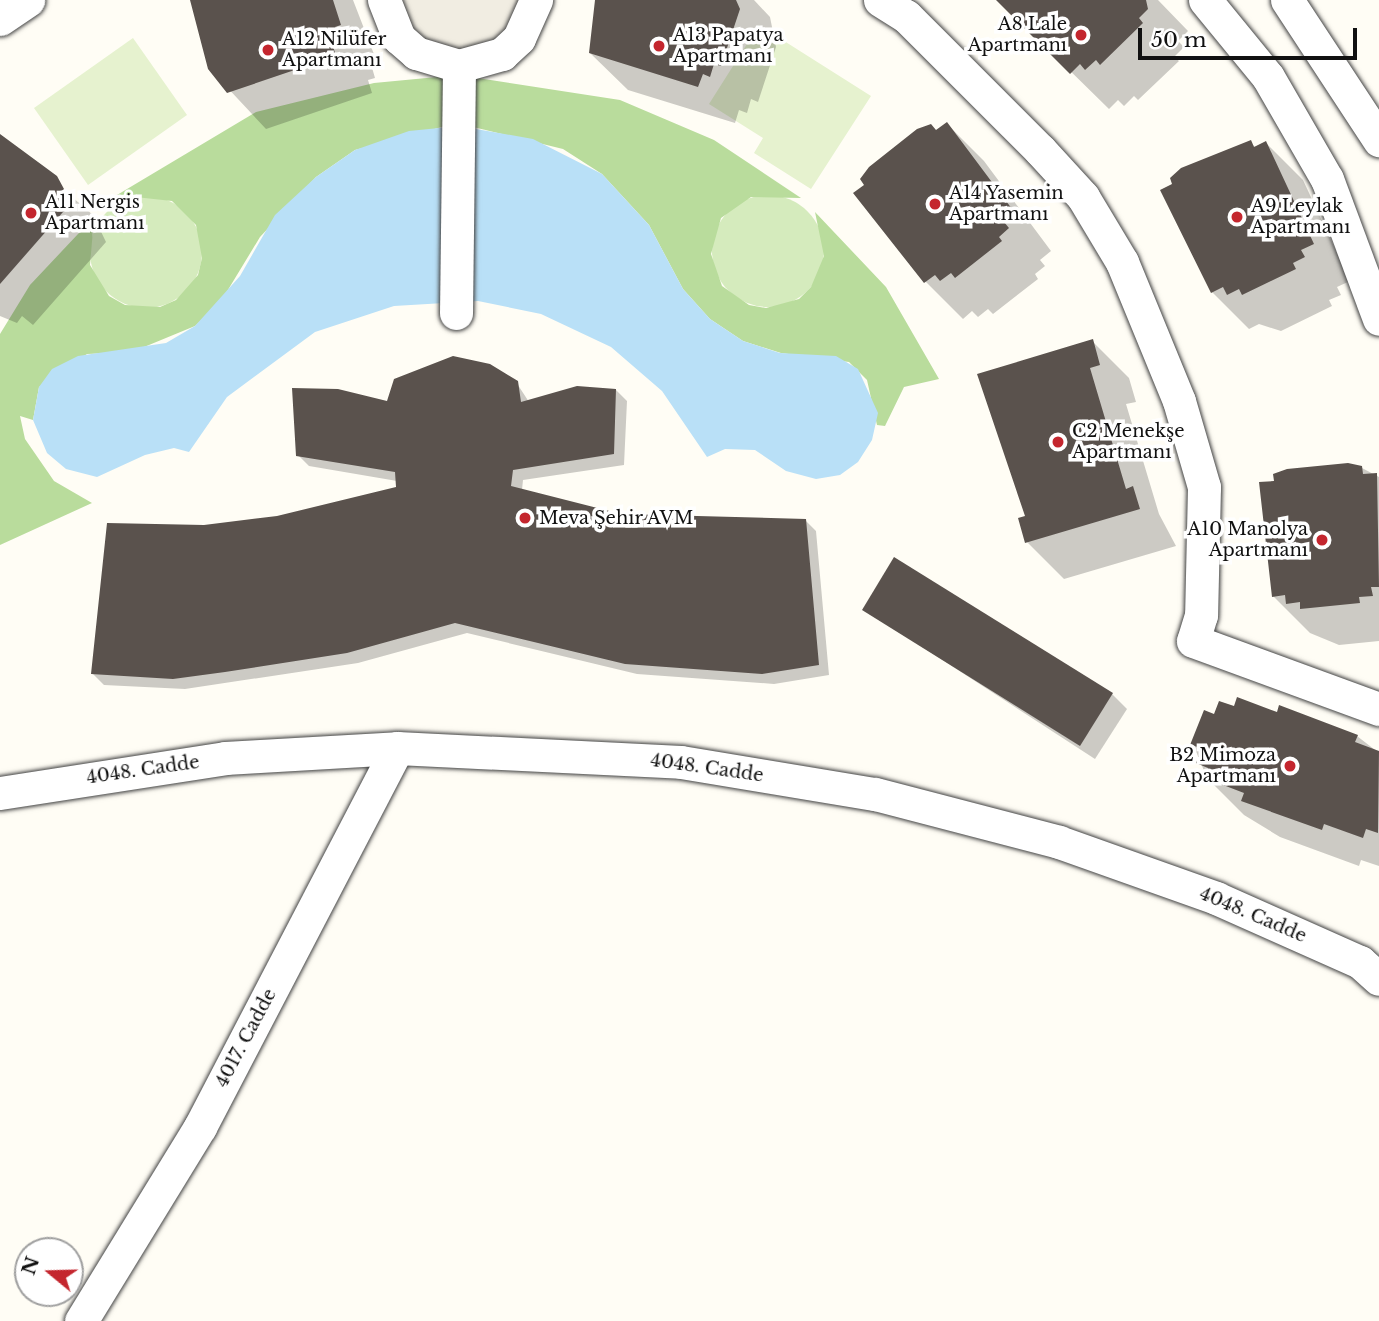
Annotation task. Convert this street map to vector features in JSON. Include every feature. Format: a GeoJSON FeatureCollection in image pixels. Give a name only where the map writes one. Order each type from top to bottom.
{"type":"FeatureCollection","features":[{"type":"Feature","properties":{"kind":"street"},"geometry":{"type":"LineString","coordinates":[[0,19],[27,0]]}},
{"type":"Feature","properties":{"kind":"street"},"geometry":{"type":"LineString","coordinates":[[384,0],[400,38],[416,53],[459,66],[502,54],[519,38],[536,0]]}},
{"type":"Feature","properties":{"kind":"street"},"geometry":{"type":"LineString","coordinates":[[880,0],[986,91],[1049,159],[1083,197],[1122,262],[1179,401],[1204,487],[1201,615],[1193,641],[1379,709]]}},
{"type":"Feature","properties":{"kind":"street"},"geometry":{"type":"LineString","coordinates":[[1205,0],[1268,77],[1327,179],[1379,319]]}},
{"type":"Feature","properties":{"kind":"street"},"geometry":{"type":"LineString","coordinates":[[1287,0],[1379,140]]}},
{"type":"Feature","properties":{"kind":"street"},"geometry":{"type":"LineString","coordinates":[[455,309],[459,66]]}},
{"type":"Feature","properties":{"kind":"street","name":"4048. Cadde"},"geometry":{"type":"LineString","coordinates":[[0,793],[225,758],[397,748],[523,750],[681,762],[875,794],[1059,842],[1216,898],[1360,962],[1379,979]]}},
{"type":"Feature","properties":{"kind":"street","name":"4017. Cadde"},"geometry":{"type":"LineString","coordinates":[[81,1321],[200,1127],[397,748]]}},
{"type":"Feature","properties":{"kind":"green space"},"geometry":{"type":"Polygon","coordinates":[[[759,25],[871,96],[811,189],[754,153],[763,138],[709,104],[759,25]]]}},
{"type":"Feature","properties":{"kind":"green space"},"geometry":{"type":"Polygon","coordinates":[[[133,38],[187,115],[88,185],[34,108],[133,38]]]}},
{"type":"Feature","properties":{"kind":"green space"},"geometry":{"type":"Polygon","coordinates":[[[458,75],[620,100],[714,140],[801,198],[751,197],[721,218],[711,254],[722,286],[749,305],[766,308],[799,299],[811,287],[824,256],[815,212],[886,287],[939,379],[904,387],[885,426],[877,425],[867,380],[849,362],[781,353],[743,341],[710,319],[683,289],[649,225],[602,174],[563,149],[457,123],[355,150],[316,177],[260,237],[220,303],[195,326],[132,352],[87,354],[39,387],[33,420],[20,416],[25,439],[54,481],[92,503],[0,545],[0,334],[30,285],[78,234],[94,218],[90,265],[109,296],[125,305],[160,307],[176,300],[198,275],[202,258],[196,225],[172,201],[117,195],[256,112],[374,83],[458,75]]]}},
{"type":"Feature","properties":{"kind":"green space"},"geometry":{"type":"Polygon","coordinates":[[[768,195],[790,199],[808,211],[820,229],[824,251],[820,273],[808,291],[790,303],[768,307],[746,303],[728,291],[716,273],[712,251],[716,229],[728,211],[746,199],[768,195]]]}},
{"type":"Feature","properties":{"kind":"green space"},"geometry":{"type":"Polygon","coordinates":[[[146,196],[168,200],[186,212],[198,230],[202,252],[198,274],[186,292],[168,304],[146,308],[124,304],[106,292],[94,274],[90,252],[94,230],[106,212],[124,200],[146,196]]]}},
{"type":"Feature","properties":{"kind":"shaded area"},"geometry":{"type":"Polygon","coordinates":[[[384,0],[536,0],[519,38],[437,63],[384,0]]]}},
{"type":"Feature","properties":{"kind":"water"},"geometry":{"type":"Polygon","coordinates":[[[459,126],[533,139],[602,174],[649,225],[683,289],[710,319],[743,341],[780,353],[836,356],[858,369],[878,413],[872,440],[858,462],[840,475],[816,479],[786,471],[755,450],[725,449],[707,457],[662,391],[611,347],[541,314],[478,301],[394,306],[315,332],[227,397],[189,452],[174,448],[145,455],[97,477],[66,469],[47,453],[33,420],[39,387],[52,369],[78,356],[166,343],[195,326],[240,276],[275,215],[316,177],[355,150],[409,131],[459,126]]]}},
{"type":"Feature","properties":{"kind":"building","name":"A12 Nilüfer Apartmanı"},"geometry":{"type":"Polygon","coordinates":[[[190,0],[333,0],[341,25],[335,27],[339,41],[332,43],[336,56],[227,93],[208,69],[190,0]]]}},
{"type":"Feature","properties":{"kind":"building","name":"A13 Papatya Apartmanı"},"geometry":{"type":"Polygon","coordinates":[[[595,0],[736,0],[740,9],[721,66],[714,64],[710,77],[703,74],[698,87],[589,53],[595,0]]]}},
{"type":"Feature","properties":{"kind":"building","name":"A8 Lale Apartmanı"},"geometry":{"type":"Polygon","coordinates":[[[996,0],[1146,0],[1148,9],[1139,18],[1143,23],[1100,65],[1096,60],[1085,70],[1080,64],[1070,74],[996,0]]]}},
{"type":"Feature","properties":{"kind":"building","name":"A14 Yasemin Apartmanı"},"geometry":{"type":"Polygon","coordinates":[[[947,122],[1015,213],[1004,222],[1009,228],[999,237],[1002,241],[955,278],[951,273],[940,281],[935,275],[924,283],[853,193],[864,185],[860,179],[869,167],[917,129],[931,124],[936,130],[947,122]]]}},
{"type":"Feature","properties":{"kind":"building","name":"A11 Nergis Apartmanı"},"geometry":{"type":"Polygon","coordinates":[[[0,134],[57,176],[64,189],[59,195],[70,204],[0,284],[0,134]]]}},
{"type":"Feature","properties":{"kind":"building","name":"A9 Leylak Apartmanı"},"geometry":{"type":"Polygon","coordinates":[[[1251,140],[1254,147],[1266,141],[1314,244],[1301,250],[1305,257],[1293,263],[1296,269],[1242,295],[1239,289],[1227,295],[1223,287],[1211,293],[1160,190],[1172,184],[1170,178],[1181,168],[1251,140]]]}},
{"type":"Feature","properties":{"kind":"building","name":"C2 Menekşe Apartmanı"},"geometry":{"type":"Polygon","coordinates":[[[1093,339],[1100,365],[1090,368],[1126,489],[1133,486],[1140,509],[1025,543],[1018,518],[1025,516],[977,374],[1093,339]]]}},
{"type":"Feature","properties":{"kind":"building","name":"Meva Şehir AVM"},"geometry":{"type":"Polygon","coordinates":[[[453,356],[490,364],[518,381],[521,402],[577,386],[616,389],[614,454],[513,470],[511,486],[621,514],[806,519],[819,665],[762,674],[625,664],[455,623],[347,653],[225,672],[173,679],[91,674],[107,523],[204,525],[277,516],[396,487],[395,472],[296,456],[292,388],[338,389],[387,401],[394,379],[453,356]]]}},
{"type":"Feature","properties":{"kind":"building","name":"A10 Manolya Apartmanı"},"geometry":{"type":"Polygon","coordinates":[[[1348,463],[1362,466],[1363,474],[1377,473],[1379,587],[1371,587],[1373,596],[1359,597],[1360,603],[1300,609],[1300,602],[1286,604],[1285,595],[1272,597],[1259,482],[1274,481],[1273,474],[1287,469],[1348,463]]]}},
{"type":"Feature","properties":{"kind":"building"},"geometry":{"type":"Polygon","coordinates":[[[894,557],[1113,693],[1080,746],[862,610],[894,557]]]}},
{"type":"Feature","properties":{"kind":"building","name":"B2 Mimoza Apartmanı"},"geometry":{"type":"Polygon","coordinates":[[[1237,697],[1277,712],[1279,705],[1358,735],[1355,742],[1379,751],[1378,833],[1366,829],[1363,838],[1324,824],[1322,830],[1241,801],[1244,793],[1205,778],[1208,768],[1196,763],[1202,748],[1190,745],[1204,710],[1214,714],[1219,701],[1234,706],[1237,697]]]}},
{"type":"Feature","properties":{"kind":"place","name":"A8 Lale Apartmanı"},"geometry":{"type":"Point","coordinates":[1081,35]}},
{"type":"Feature","properties":{"kind":"place","name":"A13 Papatya Apartmanı"},"geometry":{"type":"Point","coordinates":[659,46]}},
{"type":"Feature","properties":{"kind":"place","name":"A12 Nilüfer Apartmanı"},"geometry":{"type":"Point","coordinates":[268,50]}},
{"type":"Feature","properties":{"kind":"place","name":"A14 Yasemin Apartmanı"},"geometry":{"type":"Point","coordinates":[935,204]}},
{"type":"Feature","properties":{"kind":"place","name":"A11 Nergis Apartmanı"},"geometry":{"type":"Point","coordinates":[31,213]}},
{"type":"Feature","properties":{"kind":"place","name":"A9 Leylak Apartmanı"},"geometry":{"type":"Point","coordinates":[1237,217]}},
{"type":"Feature","properties":{"kind":"place","name":"C2 Menekşe Apartmanı"},"geometry":{"type":"Point","coordinates":[1058,442]}},
{"type":"Feature","properties":{"kind":"place","name":"Meva Şehir AVM"},"geometry":{"type":"Point","coordinates":[525,518]}},
{"type":"Feature","properties":{"kind":"place","name":"A10 Manolya Apartmanı"},"geometry":{"type":"Point","coordinates":[1322,540]}},
{"type":"Feature","properties":{"kind":"place","name":"B2 Mimoza Apartmanı"},"geometry":{"type":"Point","coordinates":[1290,766]}}]}
